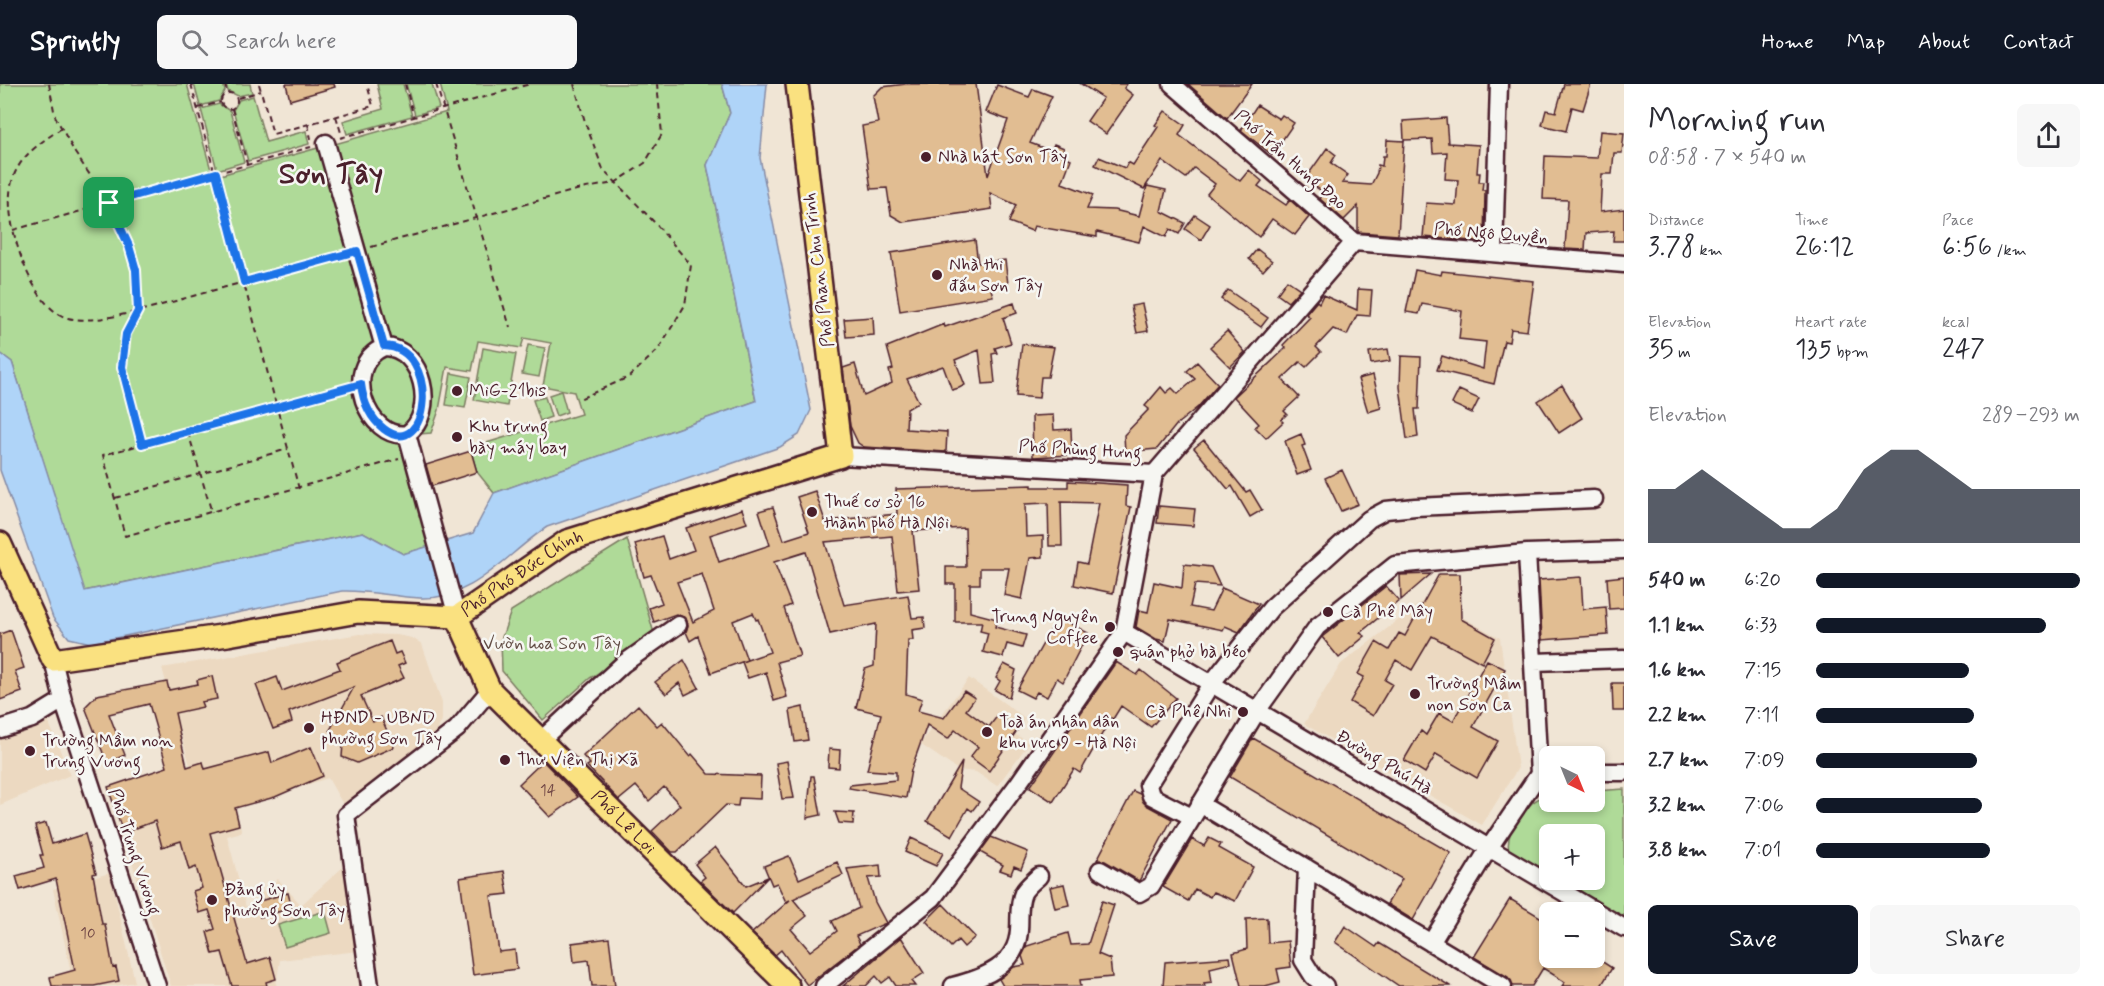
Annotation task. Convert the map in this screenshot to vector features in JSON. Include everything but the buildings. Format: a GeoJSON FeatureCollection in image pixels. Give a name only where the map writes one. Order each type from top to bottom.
{"type":"FeatureCollection","features":[{"type":"Feature","properties":{"kind":"main road","name":"Phố Phan Chu Trinh"},"geometry":{"type":"LineString","coordinates":[[797,84],[841,456]]}},
{"type":"Feature","properties":{"kind":"main road","name":"Phố Phó Đức Chính"},"geometry":{"type":"LineString","coordinates":[[53,660],[228,635],[358,612],[457,617],[567,541],[841,456]]}},
{"type":"Feature","properties":{"kind":"main road"},"geometry":{"type":"LineString","coordinates":[[0,543],[53,660]]}},
{"type":"Feature","properties":{"kind":"main road","name":"Phố Lê Lợi"},"geometry":{"type":"LineString","coordinates":[[457,617],[490,690],[788,986]]}},
{"type":"Feature","properties":{"kind":"street","name":"Phố Trần Hưng Đạo"},"geometry":{"type":"LineString","coordinates":[[1172,84],[1354,242]]}},
{"type":"Feature","properties":{"kind":"street"},"geometry":{"type":"LineString","coordinates":[[1494,254],[1499,84]]}},
{"type":"Feature","properties":{"kind":"street"},"geometry":{"type":"LineString","coordinates":[[326,143],[384,346]]}},
{"type":"Feature","properties":{"kind":"street","name":"Phố Phùng Hưng"},"geometry":{"type":"LineString","coordinates":[[841,456],[1154,474],[1354,242]]}},
{"type":"Feature","properties":{"kind":"street","name":"Phố Ngô Quyền"},"geometry":{"type":"LineString","coordinates":[[1354,242],[1624,264]]}},
{"type":"Feature","properties":{"kind":"street"},"geometry":{"type":"LineString","coordinates":[[384,346],[405,353],[417,371],[422,386],[420,420],[407,434],[391,434],[379,425],[367,406],[361,384],[362,365],[368,356],[384,346]]}},
{"type":"Feature","properties":{"kind":"street"},"geometry":{"type":"LineString","coordinates":[[407,434],[457,617]]}},
{"type":"Feature","properties":{"kind":"street"},"geometry":{"type":"LineString","coordinates":[[824,986],[933,898],[1018,784],[1124,632],[1154,474]]}},
{"type":"Feature","properties":{"kind":"street"},"geometry":{"type":"LineString","coordinates":[[1502,986],[1307,868],[1196,810],[1151,796],[1148,785],[1211,684],[1271,608],[1289,588],[1369,519],[1386,510],[1594,499]]}},
{"type":"Feature","properties":{"kind":"street"},"geometry":{"type":"LineString","coordinates":[[1100,870],[1139,893],[1146,891],[1257,711],[1317,627],[1395,565],[1527,553],[1624,550]]}},
{"type":"Feature","properties":{"kind":"street"},"geometry":{"type":"LineString","coordinates":[[1527,553],[1542,746]]}},
{"type":"Feature","properties":{"kind":"street"},"geometry":{"type":"LineString","coordinates":[[541,740],[623,664],[678,625]]}},
{"type":"Feature","properties":{"kind":"street","name":"Đường Phú Hà"},"geometry":{"type":"LineString","coordinates":[[1124,632],[1624,928]]}},
{"type":"Feature","properties":{"kind":"street"},"geometry":{"type":"LineString","coordinates":[[1534,662],[1624,659]]}},
{"type":"Feature","properties":{"kind":"street","name":"Phố Trưng Vương"},"geometry":{"type":"LineString","coordinates":[[53,660],[63,700],[158,986]]}},
{"type":"Feature","properties":{"kind":"street"},"geometry":{"type":"LineString","coordinates":[[370,986],[346,815],[457,729],[490,690]]}},
{"type":"Feature","properties":{"kind":"street"},"geometry":{"type":"LineString","coordinates":[[0,729],[32,719],[63,700]]}},
{"type":"Feature","properties":{"kind":"street"},"geometry":{"type":"LineString","coordinates":[[1605,772],[1624,771]]}},
{"type":"Feature","properties":{"kind":"street"},"geometry":{"type":"LineString","coordinates":[[1431,943],[1489,848],[1539,781]]}},
{"type":"Feature","properties":{"kind":"street"},"geometry":{"type":"LineString","coordinates":[[1307,868],[1303,960],[1313,976],[1325,986]]}},
{"type":"Feature","properties":{"kind":"street"},"geometry":{"type":"LineString","coordinates":[[953,986],[989,975],[1002,967],[1017,946],[1020,901],[1024,891],[1039,876]]}},
{"type":"Feature","properties":{"kind":"path"},"geometry":{"type":"LineString","coordinates":[[49,84],[55,116],[109,203],[129,246],[136,270],[138,311],[126,334],[122,367],[142,444]]}},
{"type":"Feature","properties":{"kind":"path"},"geometry":{"type":"LineString","coordinates":[[191,84],[299,489]]}},
{"type":"Feature","properties":{"kind":"path"},"geometry":{"type":"LineString","coordinates":[[225,84],[227,93]]}},
{"type":"Feature","properties":{"kind":"path"},"geometry":{"type":"LineString","coordinates":[[259,84],[273,134],[373,106],[367,84]]}},
{"type":"Feature","properties":{"kind":"path"},"geometry":{"type":"LineString","coordinates":[[405,84],[414,118]]}},
{"type":"Feature","properties":{"kind":"path"},"geometry":{"type":"LineString","coordinates":[[436,84],[510,327]]}},
{"type":"Feature","properties":{"kind":"path"},"geometry":{"type":"LineString","coordinates":[[326,143],[530,84]]}},
{"type":"Feature","properties":{"kind":"path"},"geometry":{"type":"LineString","coordinates":[[574,84],[586,125],[603,169],[656,223],[691,265],[685,305],[658,350],[628,377],[577,400]]}},
{"type":"Feature","properties":{"kind":"path"},"geometry":{"type":"LineString","coordinates":[[62,129],[31,149],[14,171],[8,200],[13,230],[30,278],[48,306],[68,318],[95,318],[138,311],[580,189],[615,183],[645,163],[662,134],[657,84]]}},
{"type":"Feature","properties":{"kind":"path"},"geometry":{"type":"LineString","coordinates":[[237,98],[261,91]]}},
{"type":"Feature","properties":{"kind":"path"},"geometry":{"type":"LineString","coordinates":[[221,102],[227,93]]}},
{"type":"Feature","properties":{"kind":"path"},"geometry":{"type":"LineString","coordinates":[[227,93],[232,93],[237,98]]}},
{"type":"Feature","properties":{"kind":"path"},"geometry":{"type":"LineString","coordinates":[[232,109],[236,106],[237,98]]}},
{"type":"Feature","properties":{"kind":"path"},"geometry":{"type":"LineString","coordinates":[[198,108],[221,102]]}},
{"type":"Feature","properties":{"kind":"path"},"geometry":{"type":"LineString","coordinates":[[221,102],[224,107],[232,109]]}},
{"type":"Feature","properties":{"kind":"path"},"geometry":{"type":"LineString","coordinates":[[232,109],[247,164]]}},
{"type":"Feature","properties":{"kind":"path"},"geometry":{"type":"LineString","coordinates":[[336,116],[342,138]]}},
{"type":"Feature","properties":{"kind":"path"},"geometry":{"type":"LineString","coordinates":[[13,230],[313,146],[308,124]]}},
{"type":"Feature","properties":{"kind":"path"},"geometry":{"type":"LineString","coordinates":[[361,384],[104,455],[125,536],[299,489],[413,455]]}},
{"type":"Feature","properties":{"kind":"path"},"geometry":{"type":"LineString","coordinates":[[188,432],[212,513]]}},
{"type":"Feature","properties":{"kind":"path"},"geometry":{"type":"LineString","coordinates":[[115,498],[288,449]]}},
{"type":"Feature","properties":{"kind":"shaded area","name":"Trường Mầm non Sơn Ca"},"geometry":{"type":"Polygon","coordinates":[[[1427,598],[1500,638],[1518,768],[1482,825],[1304,724],[1341,664],[1427,598]]]}},
{"type":"Feature","properties":{"kind":"shaded area"},"geometry":{"type":"Polygon","coordinates":[[[359,634],[397,635],[412,638],[422,644],[442,703],[442,720],[435,736],[345,808],[328,778],[235,808],[242,832],[227,836],[246,907],[278,879],[301,905],[353,858],[367,950],[280,960],[276,986],[171,986],[123,833],[154,822],[158,830],[198,793],[162,668],[359,634]]]}},
{"type":"Feature","properties":{"kind":"shaded area"},"geometry":{"type":"Polygon","coordinates":[[[969,678],[1025,718],[1015,734],[1029,743],[997,786],[976,772],[958,770],[920,744],[969,678]]]}},
{"type":"Feature","properties":{"kind":"shaded area","name":"Trường Mầm non Trưng Vương"},"geometry":{"type":"Polygon","coordinates":[[[43,708],[70,775],[0,805],[0,726],[43,708]]]}},
{"type":"Feature","properties":{"kind":"shaded area"},"geometry":{"type":"Polygon","coordinates":[[[110,873],[135,982],[114,986],[74,986],[53,889],[110,873]]]}},
{"type":"Feature","properties":{"kind":"green space"},"geometry":{"type":"Polygon","coordinates":[[[0,84],[187,84],[213,177],[318,148],[375,346],[357,394],[406,440],[431,546],[403,554],[363,532],[84,591],[12,362],[0,353],[0,84]]]}},
{"type":"Feature","properties":{"kind":"green space"},"geometry":{"type":"Polygon","coordinates":[[[194,84],[223,84],[225,91],[219,101],[200,106],[194,84]]]}},
{"type":"Feature","properties":{"kind":"green space"},"geometry":{"type":"Polygon","coordinates":[[[226,84],[250,84],[252,93],[238,96],[228,91],[226,84]]]}},
{"type":"Feature","properties":{"kind":"green space"},"geometry":{"type":"Polygon","coordinates":[[[377,84],[403,84],[412,116],[347,134],[343,121],[383,109],[377,84]]]}},
{"type":"Feature","properties":{"kind":"green space"},"geometry":{"type":"Polygon","coordinates":[[[406,84],[432,84],[439,108],[415,115],[406,84]]]}},
{"type":"Feature","properties":{"kind":"green space"},"geometry":{"type":"Polygon","coordinates":[[[440,84],[722,84],[730,113],[707,165],[756,401],[494,493],[477,472],[470,448],[581,414],[574,392],[543,386],[551,343],[524,338],[521,348],[478,341],[472,371],[447,367],[439,410],[431,433],[420,434],[426,392],[391,341],[335,144],[447,112],[440,84]]]}},
{"type":"Feature","properties":{"kind":"green space"},"geometry":{"type":"Polygon","coordinates":[[[253,96],[266,142],[306,131],[309,144],[248,161],[233,110],[239,100],[253,96]]]}},
{"type":"Feature","properties":{"kind":"green space"},"geometry":{"type":"Polygon","coordinates":[[[219,104],[230,111],[244,162],[217,170],[201,109],[219,104]]]}},
{"type":"Feature","properties":{"kind":"green space"},"geometry":{"type":"Polygon","coordinates":[[[528,345],[545,348],[539,377],[522,374],[528,345]]]}},
{"type":"Feature","properties":{"kind":"green space"},"geometry":{"type":"Polygon","coordinates":[[[483,348],[516,354],[507,406],[474,400],[483,348]]]}},
{"type":"Feature","properties":{"kind":"green space"},"geometry":{"type":"Polygon","coordinates":[[[393,354],[413,380],[416,395],[407,426],[393,429],[370,397],[368,380],[374,359],[393,354]]]}},
{"type":"Feature","properties":{"kind":"green space"},"geometry":{"type":"Polygon","coordinates":[[[451,373],[471,377],[465,408],[446,405],[451,373]]]}},
{"type":"Feature","properties":{"kind":"green space"},"geometry":{"type":"Polygon","coordinates":[[[561,391],[567,412],[556,416],[549,395],[561,391]]]}},
{"type":"Feature","properties":{"kind":"green space"},"geometry":{"type":"Polygon","coordinates":[[[545,397],[551,417],[540,421],[533,400],[545,397]]]}},
{"type":"Feature","properties":{"kind":"green space","name":"Vườn hoa Sơn Tây"},"geometry":{"type":"Polygon","coordinates":[[[627,539],[655,637],[590,678],[543,720],[502,671],[501,640],[511,611],[627,539]]]}},
{"type":"Feature","properties":{"kind":"green space"},"geometry":{"type":"Polygon","coordinates":[[[1624,789],[1624,915],[1606,912],[1605,902],[1589,902],[1569,890],[1605,890],[1605,824],[1539,824],[1539,872],[1510,855],[1508,846],[1518,818],[1539,798],[1539,812],[1605,812],[1605,790],[1624,789]]]}},
{"type":"Feature","properties":{"kind":"green space"},"geometry":{"type":"Polygon","coordinates":[[[325,911],[331,933],[285,947],[278,925],[325,911]]]}},
{"type":"Feature","properties":{"kind":"water"},"geometry":{"type":"Polygon","coordinates":[[[722,84],[767,84],[760,158],[811,410],[799,435],[780,447],[547,527],[473,584],[457,592],[439,597],[420,598],[342,591],[91,643],[69,638],[53,618],[0,470],[0,353],[12,362],[85,591],[363,532],[403,554],[473,533],[494,493],[756,401],[707,165],[730,113],[722,84]]]}},
{"type":"Feature","properties":{"kind":"place","name":"Nhà hát Sơn Tây"},"geometry":{"type":"Point","coordinates":[926,157]}},
{"type":"Feature","properties":{"kind":"place","name":"Nhà thi đấu Sơn Tây"},"geometry":{"type":"Point","coordinates":[937,275]}},
{"type":"Feature","properties":{"kind":"place","name":"MiG-21bis"},"geometry":{"type":"Point","coordinates":[457,391]}},
{"type":"Feature","properties":{"kind":"place","name":"Khu trưng bày máy bay"},"geometry":{"type":"Point","coordinates":[457,437]}},
{"type":"Feature","properties":{"kind":"place","name":"Thuế cơ sở 16 thành phố Hà Nội"},"geometry":{"type":"Point","coordinates":[812,512]}},
{"type":"Feature","properties":{"kind":"place","name":"Cà Phê Mây"},"geometry":{"type":"Point","coordinates":[1328,612]}},
{"type":"Feature","properties":{"kind":"place","name":"Trung Nguyên Coffee"},"geometry":{"type":"Point","coordinates":[1110,627]}},
{"type":"Feature","properties":{"kind":"place","name":"quán phở bà béo"},"geometry":{"type":"Point","coordinates":[1118,652]}},
{"type":"Feature","properties":{"kind":"place","name":"Trường Mầm non Sơn Ca"},"geometry":{"type":"Point","coordinates":[1415,694]}},
{"type":"Feature","properties":{"kind":"place","name":"Cà Phê Nhi"},"geometry":{"type":"Point","coordinates":[1243,712]}},
{"type":"Feature","properties":{"kind":"place","name":"HĐND - UBND phường Sơn Tây"},"geometry":{"type":"Point","coordinates":[309,728]}},
{"type":"Feature","properties":{"kind":"place","name":"Toà án nhân dân khu vực 9 - Hà Nội"},"geometry":{"type":"Point","coordinates":[987,732]}},
{"type":"Feature","properties":{"kind":"place","name":"Trường Mầm non Trưng Vương"},"geometry":{"type":"Point","coordinates":[30,751]}},
{"type":"Feature","properties":{"kind":"place","name":"Thư Viện Thị Xã"},"geometry":{"type":"Point","coordinates":[505,760]}},
{"type":"Feature","properties":{"kind":"place","name":"Đảng ủy phường Sơn Tây"},"geometry":{"type":"Point","coordinates":[212,900]}},
{"type":"Feature","properties":{"kind":"district","name":"Sơn Tây"},"geometry":{"type":"Point","coordinates":[331,174]}},
{"type":"Feature","properties":{"kind":"route"},"geometry":{"type":"LineString","coordinates":[[216,173],[244,282],[357,251],[384,346],[400,349],[405,353],[420,378],[423,401],[420,420],[414,429],[399,436],[391,434],[379,425],[363,398],[361,384],[142,444],[122,367],[126,334],[138,311],[136,270],[129,246],[109,203],[216,173]]}}]}
